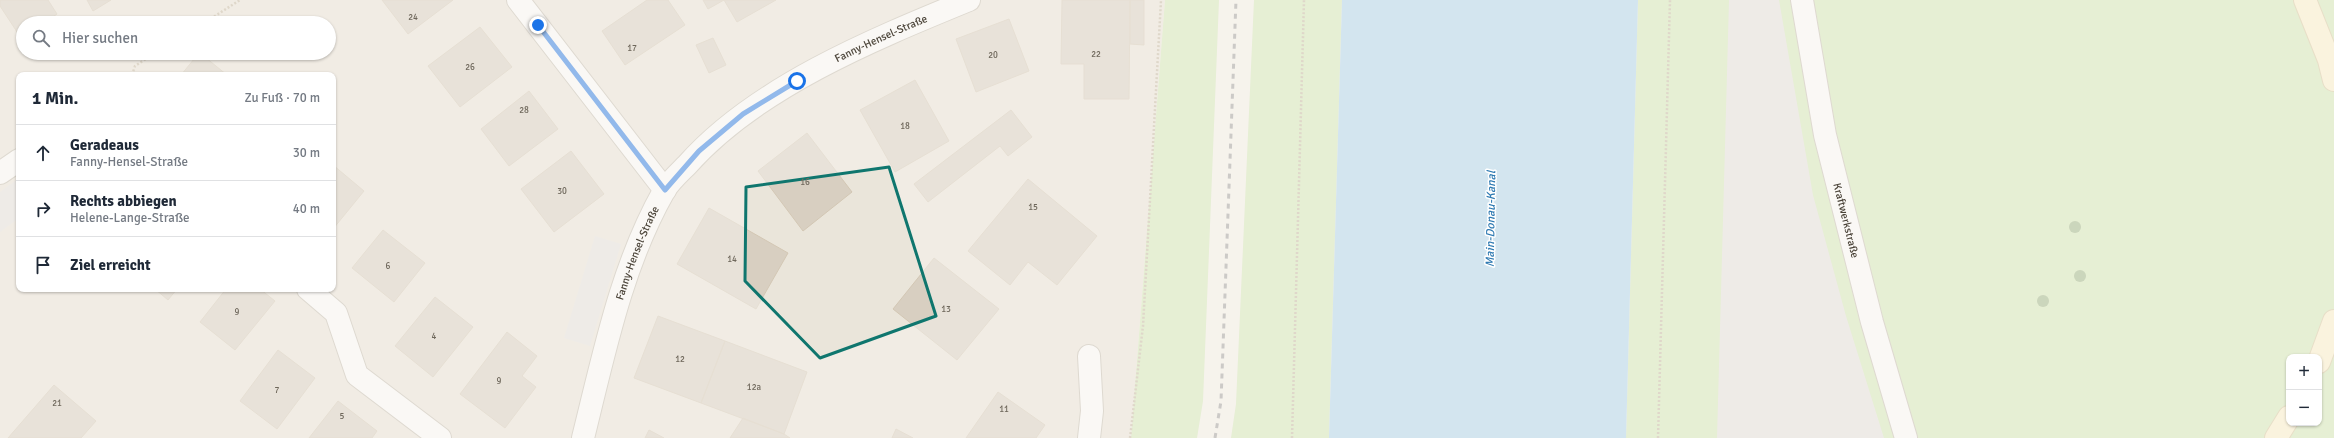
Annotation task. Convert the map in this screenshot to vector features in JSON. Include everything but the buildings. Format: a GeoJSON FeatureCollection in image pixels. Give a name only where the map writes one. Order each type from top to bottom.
{"type":"FeatureCollection","features":[{"type":"Feature","properties":{"kind":"street"},"geometry":{"type":"LineString","coordinates":[[518,0],[665,190]]}},
{"type":"Feature","properties":{"kind":"street","name":"Fanny-Hensel-Straße"},"geometry":{"type":"LineString","coordinates":[[583,438],[608,338],[636,250],[665,190],[699,151],[743,114],[825,64],[934,7],[969,0]]}},
{"type":"Feature","properties":{"kind":"street","name":"Kraftwerkstraße"},"geometry":{"type":"LineString","coordinates":[[1802,0],[1825,135],[1872,322],[1906,438]]}},
{"type":"Feature","properties":{"kind":"street"},"geometry":{"type":"LineString","coordinates":[[2305,0],[2329,60],[2334,80]]}},
{"type":"Feature","properties":{"kind":"street"},"geometry":{"type":"LineString","coordinates":[[0,173],[16,162]]}},
{"type":"Feature","properties":{"kind":"street"},"geometry":{"type":"LineString","coordinates":[[312,292],[336,313],[357,375],[440,438]]}},
{"type":"Feature","properties":{"kind":"street"},"geometry":{"type":"LineString","coordinates":[[2322,354],[2334,321]]}},
{"type":"Feature","properties":{"kind":"street"},"geometry":{"type":"LineString","coordinates":[[1088,356],[1092,411],[1089,438]]}},
{"type":"Feature","properties":{"kind":"street"},"geometry":{"type":"LineString","coordinates":[[2276,438],[2286,422]]}},
{"type":"Feature","properties":{"kind":"path"},"geometry":{"type":"LineString","coordinates":[[215,16],[240,0]]}},
{"type":"Feature","properties":{"kind":"path"},"geometry":{"type":"LineString","coordinates":[[1130,438],[1143,326],[1161,0]]}},
{"type":"Feature","properties":{"kind":"path"},"geometry":{"type":"LineString","coordinates":[[1292,438],[1304,0]]}},
{"type":"Feature","properties":{"kind":"path"},"geometry":{"type":"LineString","coordinates":[[1658,438],[1670,0]]}},
{"type":"Feature","properties":{"kind":"path"},"geometry":{"type":"LineString","coordinates":[[133,72],[135,66],[144,60]]}},
{"type":"Feature","properties":{"kind":"highlighted area"},"geometry":{"type":"Polygon","coordinates":[[[889,167],[936,316],[820,358],[745,281],[746,187],[889,167]]]}},
{"type":"Feature","properties":{"kind":"shaded area"},"geometry":{"type":"Polygon","coordinates":[[[0,0],[1165,0],[1131,438],[0,438],[0,0]]]}},
{"type":"Feature","properties":{"kind":"shaded area"},"geometry":{"type":"Polygon","coordinates":[[[1729,0],[1779,0],[1813,195],[1846,316],[1884,438],[1717,438],[1729,0]]]}},
{"type":"Feature","properties":{"kind":"shaded area"},"geometry":{"type":"Polygon","coordinates":[[[16,180],[16,220],[0,232],[0,192],[16,180]]]}},
{"type":"Feature","properties":{"kind":"shaded area"},"geometry":{"type":"Polygon","coordinates":[[[595,236],[621,244],[590,346],[564,338],[595,236]]]}},
{"type":"Feature","properties":{"kind":"green space"},"geometry":{"type":"Polygon","coordinates":[[[1165,0],[1219,0],[1203,401],[1197,438],[1131,438],[1165,0]]]}},
{"type":"Feature","properties":{"kind":"green space"},"geometry":{"type":"Polygon","coordinates":[[[1254,0],[1342,0],[1329,438],[1231,438],[1236,404],[1254,0]]]}},
{"type":"Feature","properties":{"kind":"green space"},"geometry":{"type":"Polygon","coordinates":[[[1638,0],[2334,0],[2334,438],[1626,438],[1638,0]]]}},
{"type":"Feature","properties":{"kind":"water","name":"Main-Donau-Kanal"},"geometry":{"type":"Polygon","coordinates":[[[1342,0],[1638,0],[1626,438],[1329,438],[1342,0]]]}},
{"type":"Feature","properties":{"kind":"railway"},"geometry":{"type":"LineString","coordinates":[[1215,438],[1221,401],[1236,0]]}},
{"type":"Feature","properties":{"kind":"route"},"geometry":{"type":"LineString","coordinates":[[538,25],[665,190],[699,151],[743,114],[797,81]]}}]}
